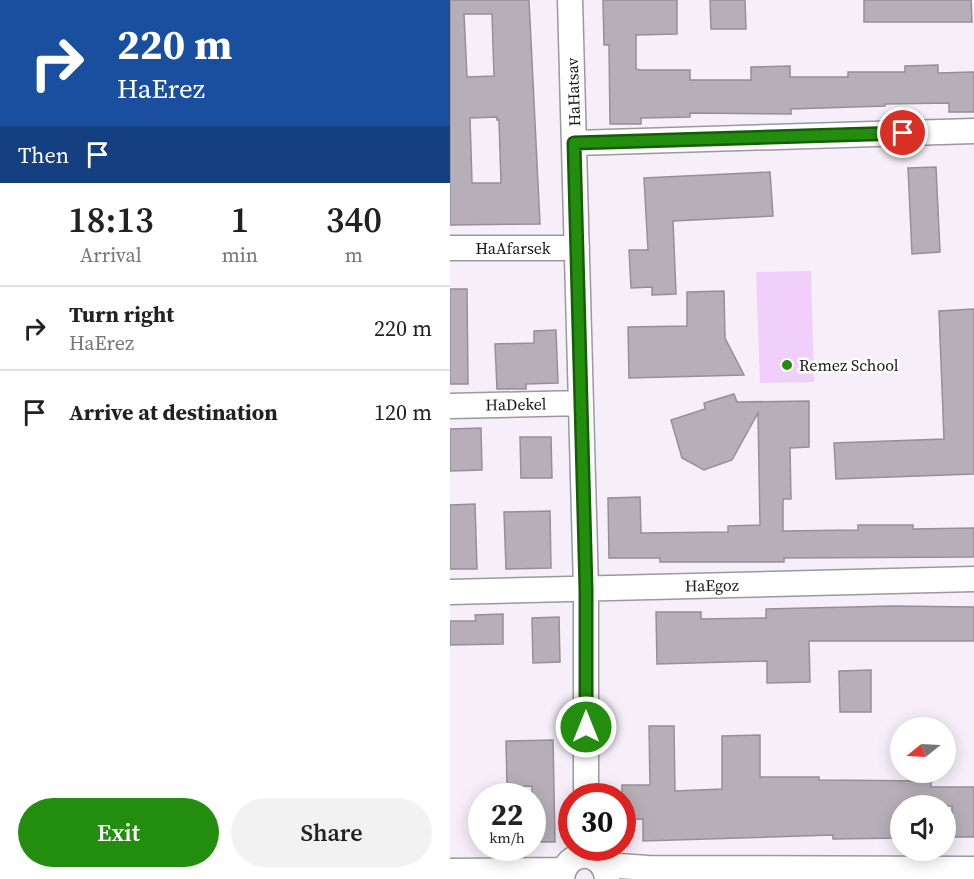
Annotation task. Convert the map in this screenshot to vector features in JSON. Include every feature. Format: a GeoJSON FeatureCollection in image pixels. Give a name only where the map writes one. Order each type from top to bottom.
{"type":"FeatureCollection","features":[{"type":"Feature","properties":{"kind":"street","name":"HaHatsav"},"geometry":{"type":"LineString","coordinates":[[570,0],[586,589],[586,783]]}},
{"type":"Feature","properties":{"kind":"street"},"geometry":{"type":"LineString","coordinates":[[574,143],[974,131]]}},
{"type":"Feature","properties":{"kind":"street","name":"HaAfarsek"},"geometry":{"type":"LineString","coordinates":[[450,248],[577,248]]}},
{"type":"Feature","properties":{"kind":"street","name":"HaDekel"},"geometry":{"type":"LineString","coordinates":[[450,406],[581,403]]}},
{"type":"Feature","properties":{"kind":"street","name":"HaEgoz"},"geometry":{"type":"LineString","coordinates":[[450,592],[974,579]]}},
{"type":"Feature","properties":{"kind":"street"},"geometry":{"type":"LineString","coordinates":[[450,871],[563,874],[573,859],[648,868],[974,869]]}},
{"type":"Feature","properties":{"kind":"shaded area"},"geometry":{"type":"Polygon","coordinates":[[[811,271],[814,382],[760,383],[756,272],[811,271]]]}},
{"type":"Feature","properties":{"kind":"building"},"geometry":{"type":"Polygon","coordinates":[[[450,0],[529,0],[540,224],[450,225],[450,0]],[[464,14],[467,77],[494,76],[492,14],[464,14]],[[497,117],[470,118],[472,183],[501,183],[499,120],[497,117]]]}},
{"type":"Feature","properties":{"kind":"building"},"geometry":{"type":"Polygon","coordinates":[[[603,0],[677,0],[677,34],[636,35],[636,69],[690,70],[690,80],[751,80],[751,67],[790,66],[790,77],[848,77],[848,72],[905,72],[905,66],[938,65],[938,73],[974,72],[974,112],[949,112],[949,103],[885,104],[885,106],[791,109],[791,114],[690,113],[690,117],[641,118],[641,124],[610,124],[609,45],[604,45],[603,0]]]}},
{"type":"Feature","properties":{"kind":"building"},"geometry":{"type":"Polygon","coordinates":[[[710,0],[745,0],[746,29],[711,29],[710,0]]]}},
{"type":"Feature","properties":{"kind":"building"},"geometry":{"type":"Polygon","coordinates":[[[864,0],[971,0],[972,22],[864,22],[864,0]]]}},
{"type":"Feature","properties":{"kind":"building"},"geometry":{"type":"Polygon","coordinates":[[[936,167],[940,252],[912,254],[908,168],[936,167]]]}},
{"type":"Feature","properties":{"kind":"building"},"geometry":{"type":"Polygon","coordinates":[[[770,172],[773,216],[673,221],[676,294],[652,295],[652,287],[631,288],[629,250],[648,250],[644,178],[770,172]]]}},
{"type":"Feature","properties":{"kind":"building"},"geometry":{"type":"Polygon","coordinates":[[[450,289],[467,289],[468,384],[450,384],[450,289]]]}},
{"type":"Feature","properties":{"kind":"building"},"geometry":{"type":"Polygon","coordinates":[[[724,291],[725,338],[744,375],[629,378],[628,327],[687,326],[687,292],[724,291]]]}},
{"type":"Feature","properties":{"kind":"building"},"geometry":{"type":"Polygon","coordinates":[[[974,309],[974,474],[836,479],[834,443],[944,439],[939,311],[974,309]]]}},
{"type":"Feature","properties":{"kind":"building"},"geometry":{"type":"Polygon","coordinates":[[[556,330],[558,383],[526,384],[526,389],[497,389],[495,344],[534,343],[534,331],[556,330]]]}},
{"type":"Feature","properties":{"kind":"building"},"geometry":{"type":"Polygon","coordinates":[[[734,394],[737,402],[809,401],[809,447],[790,448],[791,499],[783,499],[783,531],[858,530],[858,525],[913,525],[913,529],[974,528],[974,557],[784,558],[784,562],[660,562],[660,558],[609,558],[608,498],[640,497],[641,533],[728,532],[728,526],[760,525],[758,413],[732,460],[704,470],[682,458],[671,420],[705,409],[704,403],[734,394]]]}},
{"type":"Feature","properties":{"kind":"building"},"geometry":{"type":"Polygon","coordinates":[[[481,428],[482,470],[450,471],[450,429],[481,428]]]}},
{"type":"Feature","properties":{"kind":"building"},"geometry":{"type":"Polygon","coordinates":[[[520,437],[551,437],[552,478],[521,478],[520,437]]]}},
{"type":"Feature","properties":{"kind":"building"},"geometry":{"type":"Polygon","coordinates":[[[475,504],[477,569],[450,569],[450,505],[475,504]]]}},
{"type":"Feature","properties":{"kind":"building"},"geometry":{"type":"Polygon","coordinates":[[[550,511],[551,568],[506,569],[504,512],[550,511]]]}},
{"type":"Feature","properties":{"kind":"building"},"geometry":{"type":"Polygon","coordinates":[[[974,607],[974,641],[809,641],[810,682],[767,683],[767,661],[657,664],[656,612],[701,612],[701,619],[766,618],[766,609],[974,607]]]}},
{"type":"Feature","properties":{"kind":"building"},"geometry":{"type":"Polygon","coordinates":[[[503,614],[503,644],[450,645],[450,621],[476,621],[475,615],[503,614]]]}},
{"type":"Feature","properties":{"kind":"building"},"geometry":{"type":"Polygon","coordinates":[[[559,617],[560,662],[533,663],[532,618],[559,617]]]}},
{"type":"Feature","properties":{"kind":"building"},"geometry":{"type":"Polygon","coordinates":[[[871,670],[871,712],[840,712],[839,671],[871,670]]]}},
{"type":"Feature","properties":{"kind":"building"},"geometry":{"type":"Polygon","coordinates":[[[649,726],[674,726],[675,791],[722,789],[722,736],[760,735],[760,777],[819,777],[819,780],[890,781],[890,783],[931,783],[931,787],[974,787],[974,837],[956,837],[956,795],[890,795],[890,838],[833,839],[833,835],[643,841],[643,819],[636,819],[636,785],[650,785],[649,726]]]}},
{"type":"Feature","properties":{"kind":"building"},"geometry":{"type":"Polygon","coordinates":[[[553,740],[555,842],[546,842],[546,783],[507,783],[506,741],[553,740]]]}},
{"type":"Feature","properties":{"kind":"place","name":"Remez School"},"geometry":{"type":"Point","coordinates":[787,365]}},
{"type":"Feature","properties":{"kind":"route"},"geometry":{"type":"LineString","coordinates":[[586,727],[586,589],[574,143],[903,133]]}}]}
